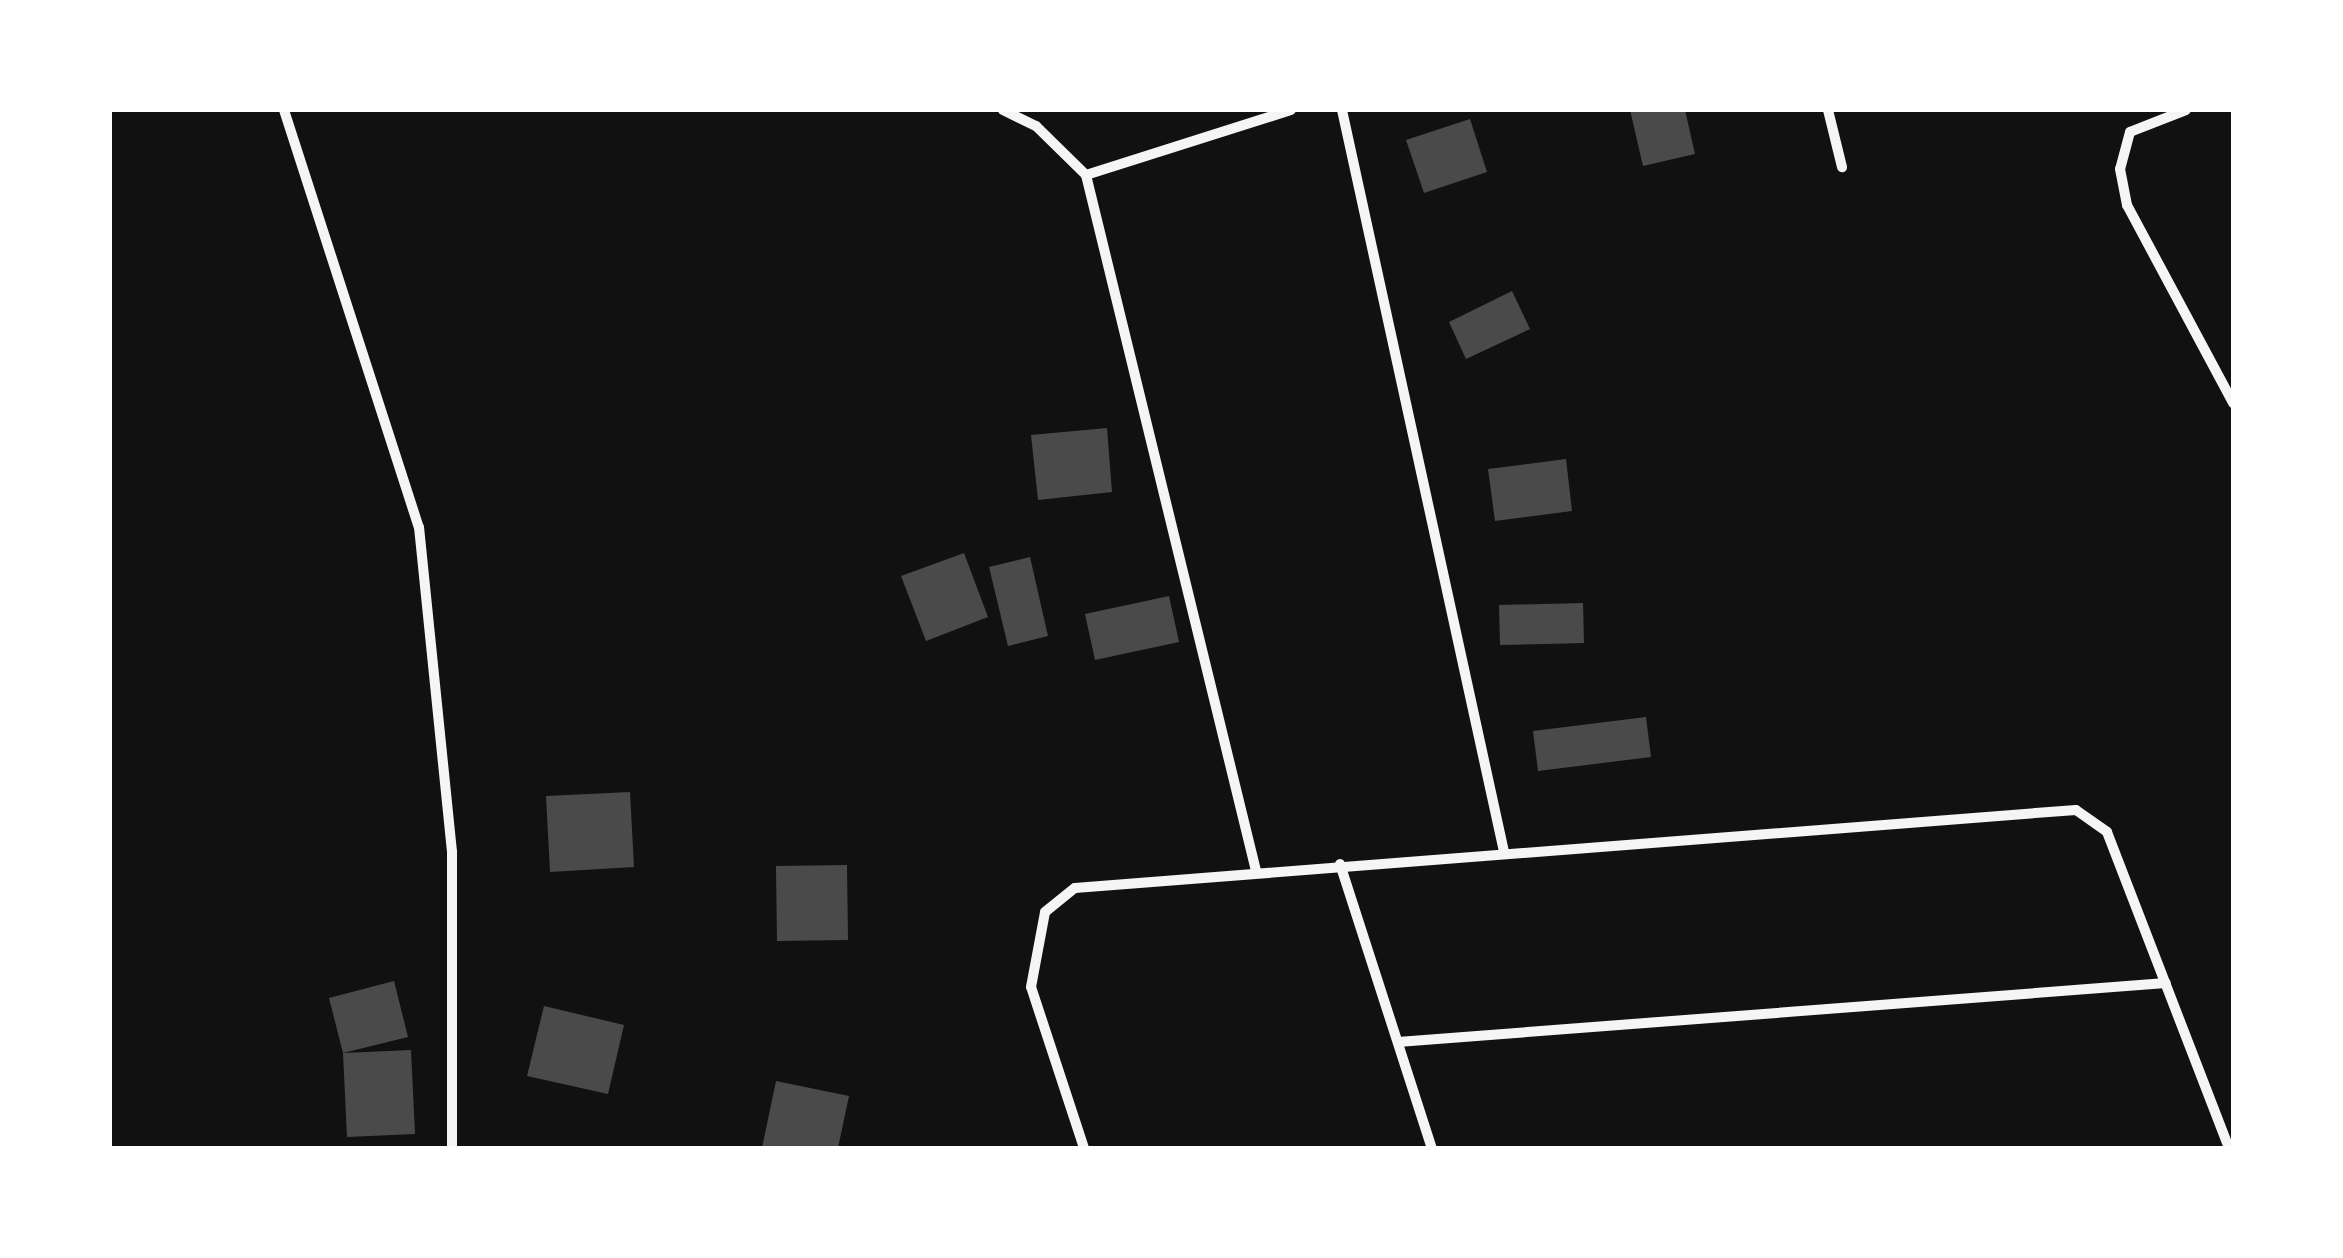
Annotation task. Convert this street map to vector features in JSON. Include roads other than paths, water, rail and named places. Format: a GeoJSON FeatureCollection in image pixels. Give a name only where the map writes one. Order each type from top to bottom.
{"type":"FeatureCollection","features":[{"type":"Feature","properties":{"kind":"street"},"geometry":{"type":"LineString","coordinates":[[284,110],[419,527],[452,852],[452,1148]]}},
{"type":"Feature","properties":{"kind":"street"},"geometry":{"type":"LineString","coordinates":[[1003,110],[1036,126],[1086,175],[1256,871]]}},
{"type":"Feature","properties":{"kind":"street"},"geometry":{"type":"LineString","coordinates":[[1086,175],[1290,110]]}},
{"type":"Feature","properties":{"kind":"street"},"geometry":{"type":"LineString","coordinates":[[1342,110],[1504,852]]}},
{"type":"Feature","properties":{"kind":"street"},"geometry":{"type":"LineString","coordinates":[[1828,110],[1842,167]]}},
{"type":"Feature","properties":{"kind":"street"},"geometry":{"type":"LineString","coordinates":[[2186,110],[2130,132],[2120,168],[2127,205],[2233,403]]}},
{"type":"Feature","properties":{"kind":"street"},"geometry":{"type":"LineString","coordinates":[[1084,1148],[1031,987],[1045,912],[1074,888],[1340,864],[2076,810],[2107,832],[2229,1148]]}},
{"type":"Feature","properties":{"kind":"street"},"geometry":{"type":"LineString","coordinates":[[1340,864],[1432,1148]]}},
{"type":"Feature","properties":{"kind":"street"},"geometry":{"type":"LineString","coordinates":[[1398,1042],[2166,983]]}}]}
